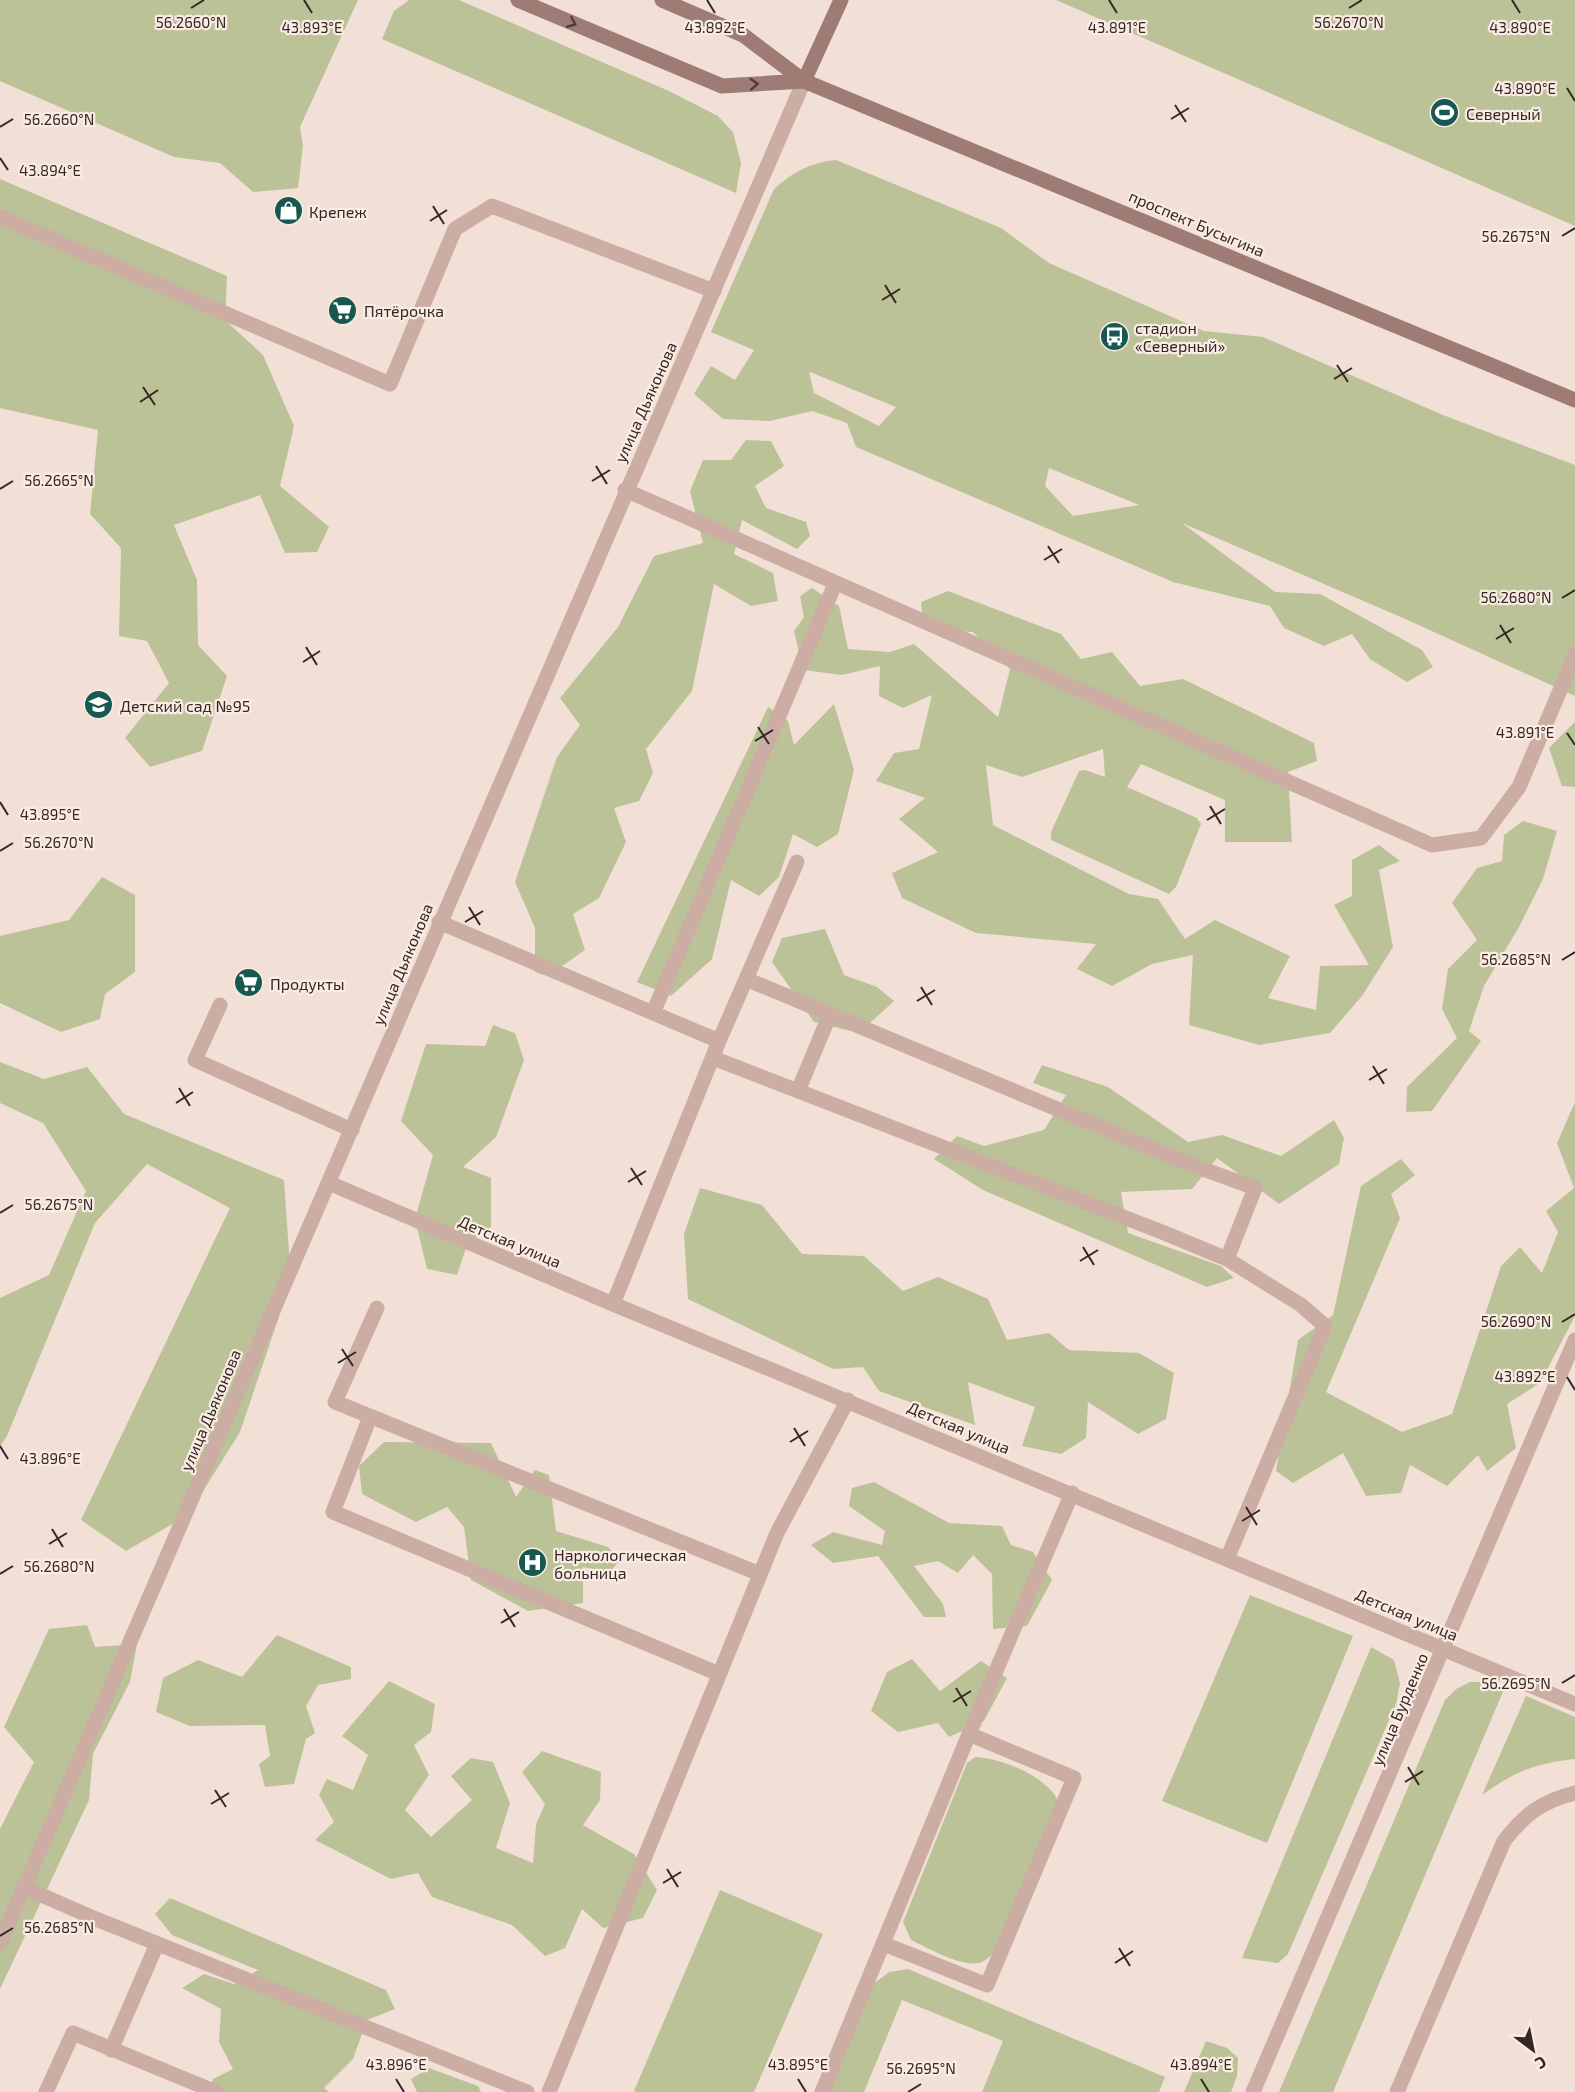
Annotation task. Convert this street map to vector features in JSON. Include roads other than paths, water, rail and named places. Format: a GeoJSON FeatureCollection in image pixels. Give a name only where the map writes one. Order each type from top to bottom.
{"type":"FeatureCollection","features":[{"type":"Feature","properties":{"kind":"main road","name":"проспект Бусыгина"},"geometry":{"type":"LineString","coordinates":[[518,0],[722,86],[804,81]]}},
{"type":"Feature","properties":{"kind":"main road","name":"проспект Бусыгина"},"geometry":{"type":"LineString","coordinates":[[662,0],[743,35],[804,81],[1575,400]]}},
{"type":"Feature","properties":{"kind":"main road","name":"улица Дьяконова"},"geometry":{"type":"LineString","coordinates":[[804,81],[841,0]]}},
{"type":"Feature","properties":{"kind":"street","name":"улица Дьяконова"},"geometry":{"type":"LineString","coordinates":[[0,1943],[804,81]]}},
{"type":"Feature","properties":{"kind":"street"},"geometry":{"type":"LineString","coordinates":[[0,217],[390,384],[455,229],[492,206],[714,291]]}},
{"type":"Feature","properties":{"kind":"street"},"geometry":{"type":"LineString","coordinates":[[626,490],[1432,845],[1481,838],[1519,787],[1575,655]]}},
{"type":"Feature","properties":{"kind":"street"},"geometry":{"type":"LineString","coordinates":[[654,1013],[835,584]]}},
{"type":"Feature","properties":{"kind":"street"},"geometry":{"type":"LineString","coordinates":[[613,1304],[719,1041],[797,862]]}},
{"type":"Feature","properties":{"kind":"street"},"geometry":{"type":"LineString","coordinates":[[439,922],[719,1041]]}},
{"type":"Feature","properties":{"kind":"street"},"geometry":{"type":"LineString","coordinates":[[746,979],[1189,1164],[1255,1188],[1227,1259]]}},
{"type":"Feature","properties":{"kind":"street"},"geometry":{"type":"LineString","coordinates":[[220,1005],[195,1060],[352,1130]]}},
{"type":"Feature","properties":{"kind":"street"},"geometry":{"type":"LineString","coordinates":[[798,1091],[830,1014]]}},
{"type":"Feature","properties":{"kind":"street"},"geometry":{"type":"LineString","coordinates":[[712,1058],[1227,1259],[1301,1305],[1325,1326],[1227,1559]]}},
{"type":"Feature","properties":{"kind":"street","name":"Детская улица"},"geometry":{"type":"LineString","coordinates":[[329,1183],[613,1304],[1575,1704]]}},
{"type":"Feature","properties":{"kind":"street"},"geometry":{"type":"LineString","coordinates":[[377,1308],[335,1402],[760,1574]]}},
{"type":"Feature","properties":{"kind":"street","name":"улица Бурденко"},"geometry":{"type":"LineString","coordinates":[[1253,2092],[1575,1340]]}},
{"type":"Feature","properties":{"kind":"street"},"geometry":{"type":"LineString","coordinates":[[549,2092],[777,1533],[848,1400]]}},
{"type":"Feature","properties":{"kind":"street"},"geometry":{"type":"LineString","coordinates":[[370,1417],[333,1512],[719,1674]]}},
{"type":"Feature","properties":{"kind":"street"},"geometry":{"type":"LineString","coordinates":[[822,2092],[969,1734],[1072,1493]]}},
{"type":"Feature","properties":{"kind":"street"},"geometry":{"type":"LineString","coordinates":[[884,1944],[987,1985],[1074,1778],[969,1734]]}},
{"type":"Feature","properties":{"kind":"street"},"geometry":{"type":"LineString","coordinates":[[1397,2092],[1504,1841],[1521,1820],[1551,1799],[1575,1793]]}},
{"type":"Feature","properties":{"kind":"street"},"geometry":{"type":"LineString","coordinates":[[23,1887],[157,1944],[527,2092]]}},
{"type":"Feature","properties":{"kind":"street"},"geometry":{"type":"LineString","coordinates":[[111,2050],[157,1944]]}},
{"type":"Feature","properties":{"kind":"street"},"geometry":{"type":"LineString","coordinates":[[46,2092],[73,2033],[216,2092]]}},
{"type":"Feature","properties":{"kind":"place","name":"Северный"},"geometry":{"type":"Point","coordinates":[1445,113]}},
{"type":"Feature","properties":{"kind":"place","name":"Крепеж"},"geometry":{"type":"Point","coordinates":[288,211]}},
{"type":"Feature","properties":{"kind":"place","name":"Пятёрочка"},"geometry":{"type":"Point","coordinates":[343,310]}},
{"type":"Feature","properties":{"kind":"place","name":"стадион «Северный»"},"geometry":{"type":"Point","coordinates":[1114,336]}},
{"type":"Feature","properties":{"kind":"place","name":"Детский сад №95"},"geometry":{"type":"Point","coordinates":[99,705]}},
{"type":"Feature","properties":{"kind":"place","name":"Продукты"},"geometry":{"type":"Point","coordinates":[249,983]}},
{"type":"Feature","properties":{"kind":"place","name":"Наркологическая больница"},"geometry":{"type":"Point","coordinates":[533,1563]}}]}
